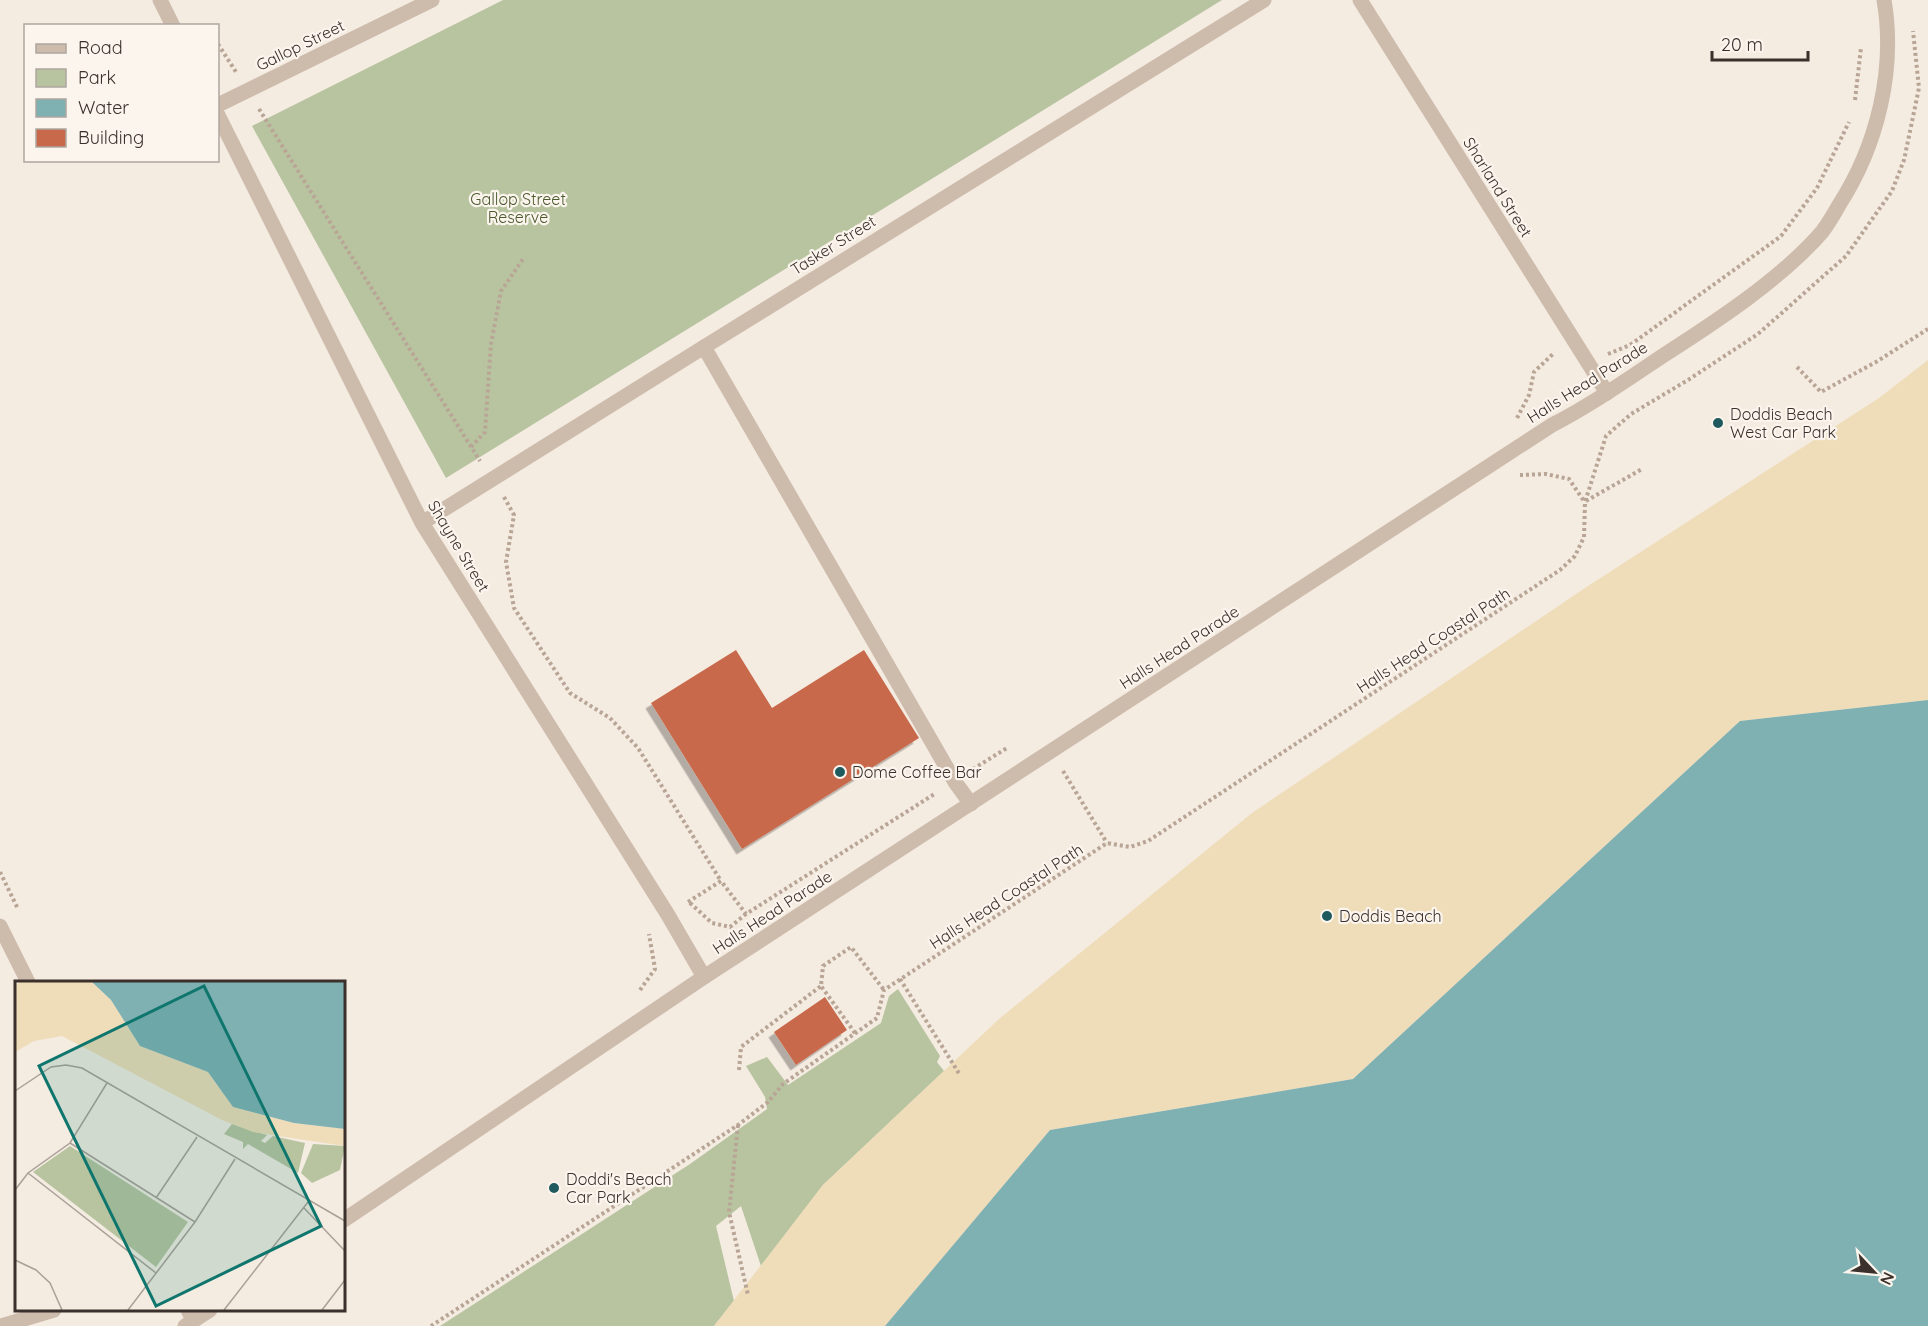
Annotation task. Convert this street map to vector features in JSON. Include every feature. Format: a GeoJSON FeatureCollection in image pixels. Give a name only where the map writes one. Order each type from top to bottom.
{"type":"FeatureCollection","features":[{"type":"Feature","properties":{"kind":"street"},"geometry":{"type":"LineString","coordinates":[[160,0],[171,24]]}},
{"type":"Feature","properties":{"kind":"street","name":"Gallop Street"},"geometry":{"type":"LineString","coordinates":[[219,105],[432,0]]}},
{"type":"Feature","properties":{"kind":"street","name":"Tasker Street"},"geometry":{"type":"LineString","coordinates":[[422,523],[1264,0]]}},
{"type":"Feature","properties":{"kind":"street","name":"Sharland Street"},"geometry":{"type":"LineString","coordinates":[[1360,0],[1607,393]]}},
{"type":"Feature","properties":{"kind":"street","name":"Halls Head Parade"},"geometry":{"type":"LineString","coordinates":[[345,1219],[704,977],[1506,456],[1692,338],[1778,275],[1822,231],[1855,180],[1876,128],[1886,77],[1887,17],[1884,0]]}},
{"type":"Feature","properties":{"kind":"street","name":"Shayne Street"},"geometry":{"type":"LineString","coordinates":[[219,117],[422,523],[668,915],[704,977]]}},
{"type":"Feature","properties":{"kind":"street"},"geometry":{"type":"LineString","coordinates":[[704,346],[955,782],[971,804]]}},
{"type":"Feature","properties":{"kind":"street"},"geometry":{"type":"LineString","coordinates":[[0,926],[27,981]]}},
{"type":"Feature","properties":{"kind":"street"},"geometry":{"type":"LineString","coordinates":[[1,1326],[51,1311]]}},
{"type":"Feature","properties":{"kind":"street"},"geometry":{"type":"LineString","coordinates":[[189,1319],[208,1311]]}},
{"type":"Feature","properties":{"kind":"path"},"geometry":{"type":"LineString","coordinates":[[1854,104],[1862,40]]}},
{"type":"Feature","properties":{"kind":"path"},"geometry":{"type":"LineString","coordinates":[[219,45],[514,515],[506,562],[514,608],[570,693],[610,718],[638,748],[721,880],[746,914]]}},
{"type":"Feature","properties":{"kind":"path"},"geometry":{"type":"LineString","coordinates":[[1509,423],[1518,417],[1529,395],[1534,372],[1572,339],[1578,335],[1587,348],[1609,354],[1630,345],[1781,236],[1817,188],[1853,115]]}},
{"type":"Feature","properties":{"kind":"path"},"geometry":{"type":"LineString","coordinates":[[471,447],[485,432],[491,344],[501,291],[523,259]]}},
{"type":"Feature","properties":{"kind":"path"},"geometry":{"type":"LineString","coordinates":[[1797,367],[1821,393],[1876,363],[1928,329]]}},
{"type":"Feature","properties":{"kind":"path"},"geometry":{"type":"LineString","coordinates":[[1506,456],[1519,475],[1546,474],[1569,479],[1585,502],[1642,470]]}},
{"type":"Feature","properties":{"kind":"path","name":"Halls Head Coastal Path"},"geometry":{"type":"LineString","coordinates":[[884,990],[1107,843],[1130,847],[1148,841],[1560,570],[1575,556],[1584,537],[1585,502]]}},
{"type":"Feature","properties":{"kind":"path"},"geometry":{"type":"LineString","coordinates":[[689,902],[712,924],[729,927],[1007,748]]}},
{"type":"Feature","properties":{"kind":"path"},"geometry":{"type":"LineString","coordinates":[[1051,751],[1107,843]]}},
{"type":"Feature","properties":{"kind":"path"},"geometry":{"type":"LineString","coordinates":[[639,991],[655,969],[651,937],[646,928],[721,880]]}},
{"type":"Feature","properties":{"kind":"path"},"geometry":{"type":"LineString","coordinates":[[431,1326],[738,1125],[768,1102],[783,1084],[877,1018],[884,990],[850,947],[823,966],[821,986],[855,1033]]}},
{"type":"Feature","properties":{"kind":"path"},"geometry":{"type":"LineString","coordinates":[[900,979],[960,1075]]}},
{"type":"Feature","properties":{"kind":"path"},"geometry":{"type":"LineString","coordinates":[[739,1070],[741,1047],[821,986]]}},
{"type":"Feature","properties":{"kind":"path"},"geometry":{"type":"LineString","coordinates":[[738,1125],[729,1212],[748,1295]]}},
{"type":"Feature","properties":{"kind":"green space","name":"Gallop Street Reserve"},"geometry":{"type":"Polygon","coordinates":[[[503,0],[1222,0],[446,478],[252,126],[503,0]]]}},
{"type":"Feature","properties":{"kind":"green space"},"geometry":{"type":"Polygon","coordinates":[[[898,989],[940,1056],[937,1062],[944,1071],[823,1185],[761,1266],[741,1206],[716,1226],[734,1301],[714,1326],[440,1326],[690,1164],[767,1109],[765,1097],[746,1066],[767,1057],[788,1085],[881,1023],[889,996],[898,989]]]}},
{"type":"Feature","properties":{"kind":"sand","name":"Doddis Beach"},"geometry":{"type":"Polygon","coordinates":[[[1928,360],[1928,700],[1740,721],[1353,1079],[1050,1130],[885,1326],[714,1326],[823,1185],[999,1019],[1252,813],[1585,588],[1879,398],[1928,360]]]}},
{"type":"Feature","properties":{"kind":"water"},"geometry":{"type":"Polygon","coordinates":[[[1928,700],[1928,1326],[885,1326],[1050,1130],[1353,1079],[1740,721],[1928,700]]]}},
{"type":"Feature","properties":{"kind":"building"},"geometry":{"type":"Polygon","coordinates":[[[736,650],[772,708],[864,650],[919,738],[742,849],[651,703],[736,650]]]}},
{"type":"Feature","properties":{"kind":"building"},"geometry":{"type":"Polygon","coordinates":[[[825,997],[847,1030],[796,1065],[774,1032],[825,997]]]}},
{"type":"Feature","properties":{"kind":"place","name":"Doddis Beach West Car Park"},"geometry":{"type":"Point","coordinates":[1718,423]}},
{"type":"Feature","properties":{"kind":"place","name":"Dome Coffee Bar"},"geometry":{"type":"Point","coordinates":[840,772]}},
{"type":"Feature","properties":{"kind":"place","name":"Doddis Beach"},"geometry":{"type":"Point","coordinates":[1327,916]}},
{"type":"Feature","properties":{"kind":"place","name":"Doddi's Beach Car Park"},"geometry":{"type":"Point","coordinates":[554,1188]}}]}
